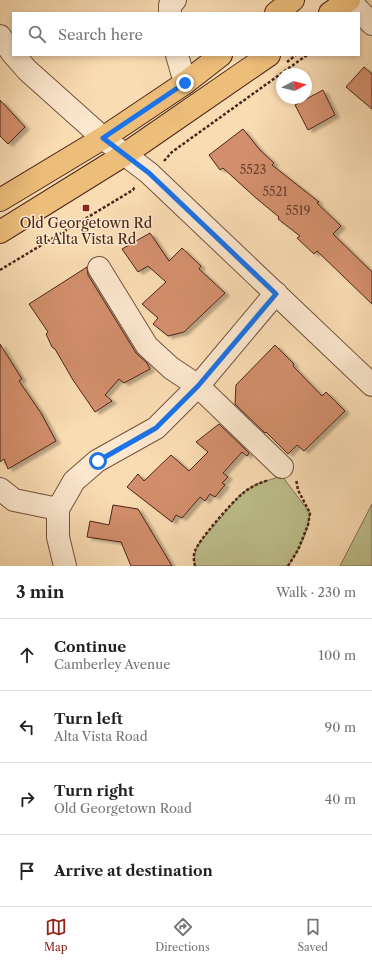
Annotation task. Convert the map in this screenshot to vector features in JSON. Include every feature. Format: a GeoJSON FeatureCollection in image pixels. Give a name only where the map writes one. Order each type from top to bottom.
{"type":"FeatureCollection","features":[{"type":"Feature","properties":{"kind":"main road"},"geometry":{"type":"LineString","coordinates":[[277,12],[293,0]]}},
{"type":"Feature","properties":{"kind":"main road"},"geometry":{"type":"LineString","coordinates":[[331,12],[349,0]]}},
{"type":"Feature","properties":{"kind":"main road"},"geometry":{"type":"LineString","coordinates":[[0,200],[103,138],[185,83],[220,56]]}},
{"type":"Feature","properties":{"kind":"main road"},"geometry":{"type":"LineString","coordinates":[[0,232],[124,155],[268,56]]}},
{"type":"Feature","properties":{"kind":"street"},"geometry":{"type":"LineString","coordinates":[[170,12],[170,5],[175,0]]}},
{"type":"Feature","properties":{"kind":"street"},"geometry":{"type":"LineString","coordinates":[[349,0],[372,24]]}},
{"type":"Feature","properties":{"kind":"street"},"geometry":{"type":"LineString","coordinates":[[0,36],[12,54]]}},
{"type":"Feature","properties":{"kind":"street"},"geometry":{"type":"LineString","coordinates":[[14,56],[27,70],[103,138],[149,173],[372,385]]}},
{"type":"Feature","properties":{"kind":"street"},"geometry":{"type":"LineString","coordinates":[[177,56],[185,83]]}},
{"type":"Feature","properties":{"kind":"street"},"geometry":{"type":"LineString","coordinates":[[99,268],[147,346],[171,368],[198,386],[284,473]]}},
{"type":"Feature","properties":{"kind":"street"},"geometry":{"type":"LineString","coordinates":[[65,566],[58,537],[58,509],[74,481],[98,461],[156,428],[198,386],[276,294]]}},
{"type":"Feature","properties":{"kind":"street"},"geometry":{"type":"LineString","coordinates":[[0,489],[14,500],[58,509]]}},
{"type":"Feature","properties":{"kind":"path"},"geometry":{"type":"LineString","coordinates":[[161,165],[172,152],[306,56]]}},
{"type":"Feature","properties":{"kind":"path"},"geometry":{"type":"LineString","coordinates":[[0,270],[132,190],[136,184]]}},
{"type":"Feature","properties":{"kind":"path"},"geometry":{"type":"LineString","coordinates":[[196,566],[194,551],[241,494],[256,484],[284,473],[297,481],[298,490],[310,514],[308,525],[298,550],[288,566]]}},
{"type":"Feature","properties":{"kind":"green space"},"geometry":{"type":"Polygon","coordinates":[[[282,476],[310,513],[302,541],[288,566],[195,566],[195,554],[200,542],[241,494],[256,484],[282,476]]]}},
{"type":"Feature","properties":{"kind":"green space"},"geometry":{"type":"Polygon","coordinates":[[[372,504],[372,566],[340,566],[372,504]]]}},
{"type":"Feature","properties":{"kind":"building"},"geometry":{"type":"Polygon","coordinates":[[[364,67],[372,74],[372,109],[346,87],[364,67]]]}},
{"type":"Feature","properties":{"kind":"building"},"geometry":{"type":"Polygon","coordinates":[[[323,90],[335,115],[308,130],[295,105],[312,104],[312,96],[323,90]]]}},
{"type":"Feature","properties":{"kind":"building"},"geometry":{"type":"Polygon","coordinates":[[[0,100],[25,127],[8,144],[0,136],[0,100]]]}},
{"type":"Feature","properties":{"kind":"building"},"geometry":{"type":"Polygon","coordinates":[[[243,129],[260,150],[274,163],[272,165],[319,202],[317,203],[341,226],[333,234],[372,272],[372,304],[317,251],[314,254],[297,238],[300,236],[278,219],[279,217],[223,168],[220,170],[209,155],[243,129]]]}},
{"type":"Feature","properties":{"kind":"building"},"geometry":{"type":"Polygon","coordinates":[[[150,233],[169,261],[182,248],[201,266],[199,269],[225,293],[184,332],[168,336],[153,324],[158,318],[142,304],[166,282],[148,266],[138,272],[122,249],[150,233]]]}},
{"type":"Feature","properties":{"kind":"building"},"geometry":{"type":"Polygon","coordinates":[[[87,267],[88,275],[136,353],[147,363],[150,369],[124,383],[119,379],[105,395],[112,401],[95,412],[73,380],[55,349],[52,347],[46,334],[48,332],[29,304],[87,267]]]}},
{"type":"Feature","properties":{"kind":"building"},"geometry":{"type":"Polygon","coordinates":[[[0,344],[22,379],[19,381],[41,413],[56,441],[8,469],[4,459],[0,462],[0,344]]]}},
{"type":"Feature","properties":{"kind":"building"},"geometry":{"type":"Polygon","coordinates":[[[275,345],[322,396],[326,392],[345,411],[304,451],[297,445],[288,454],[235,404],[236,385],[275,345]]]}},
{"type":"Feature","properties":{"kind":"building"},"geometry":{"type":"Polygon","coordinates":[[[219,424],[249,453],[247,456],[242,452],[223,473],[228,477],[222,483],[225,485],[215,497],[210,494],[205,501],[200,497],[182,518],[176,515],[172,522],[127,487],[138,474],[144,481],[171,455],[189,471],[208,452],[196,442],[219,424]]]}},
{"type":"Feature","properties":{"kind":"building"},"geometry":{"type":"Polygon","coordinates":[[[113,505],[138,509],[172,566],[131,566],[121,542],[87,537],[90,521],[109,525],[113,505]]]}},
{"type":"Feature","properties":{"kind":"place","name":"Old Georgetown Rd at Alta Vista Rd"},"geometry":{"type":"Point","coordinates":[86,208]}},
{"type":"Feature","properties":{"kind":"route"},"geometry":{"type":"LineString","coordinates":[[98,461],[156,428],[198,386],[276,294],[149,173],[103,138],[185,83]]}}]}
